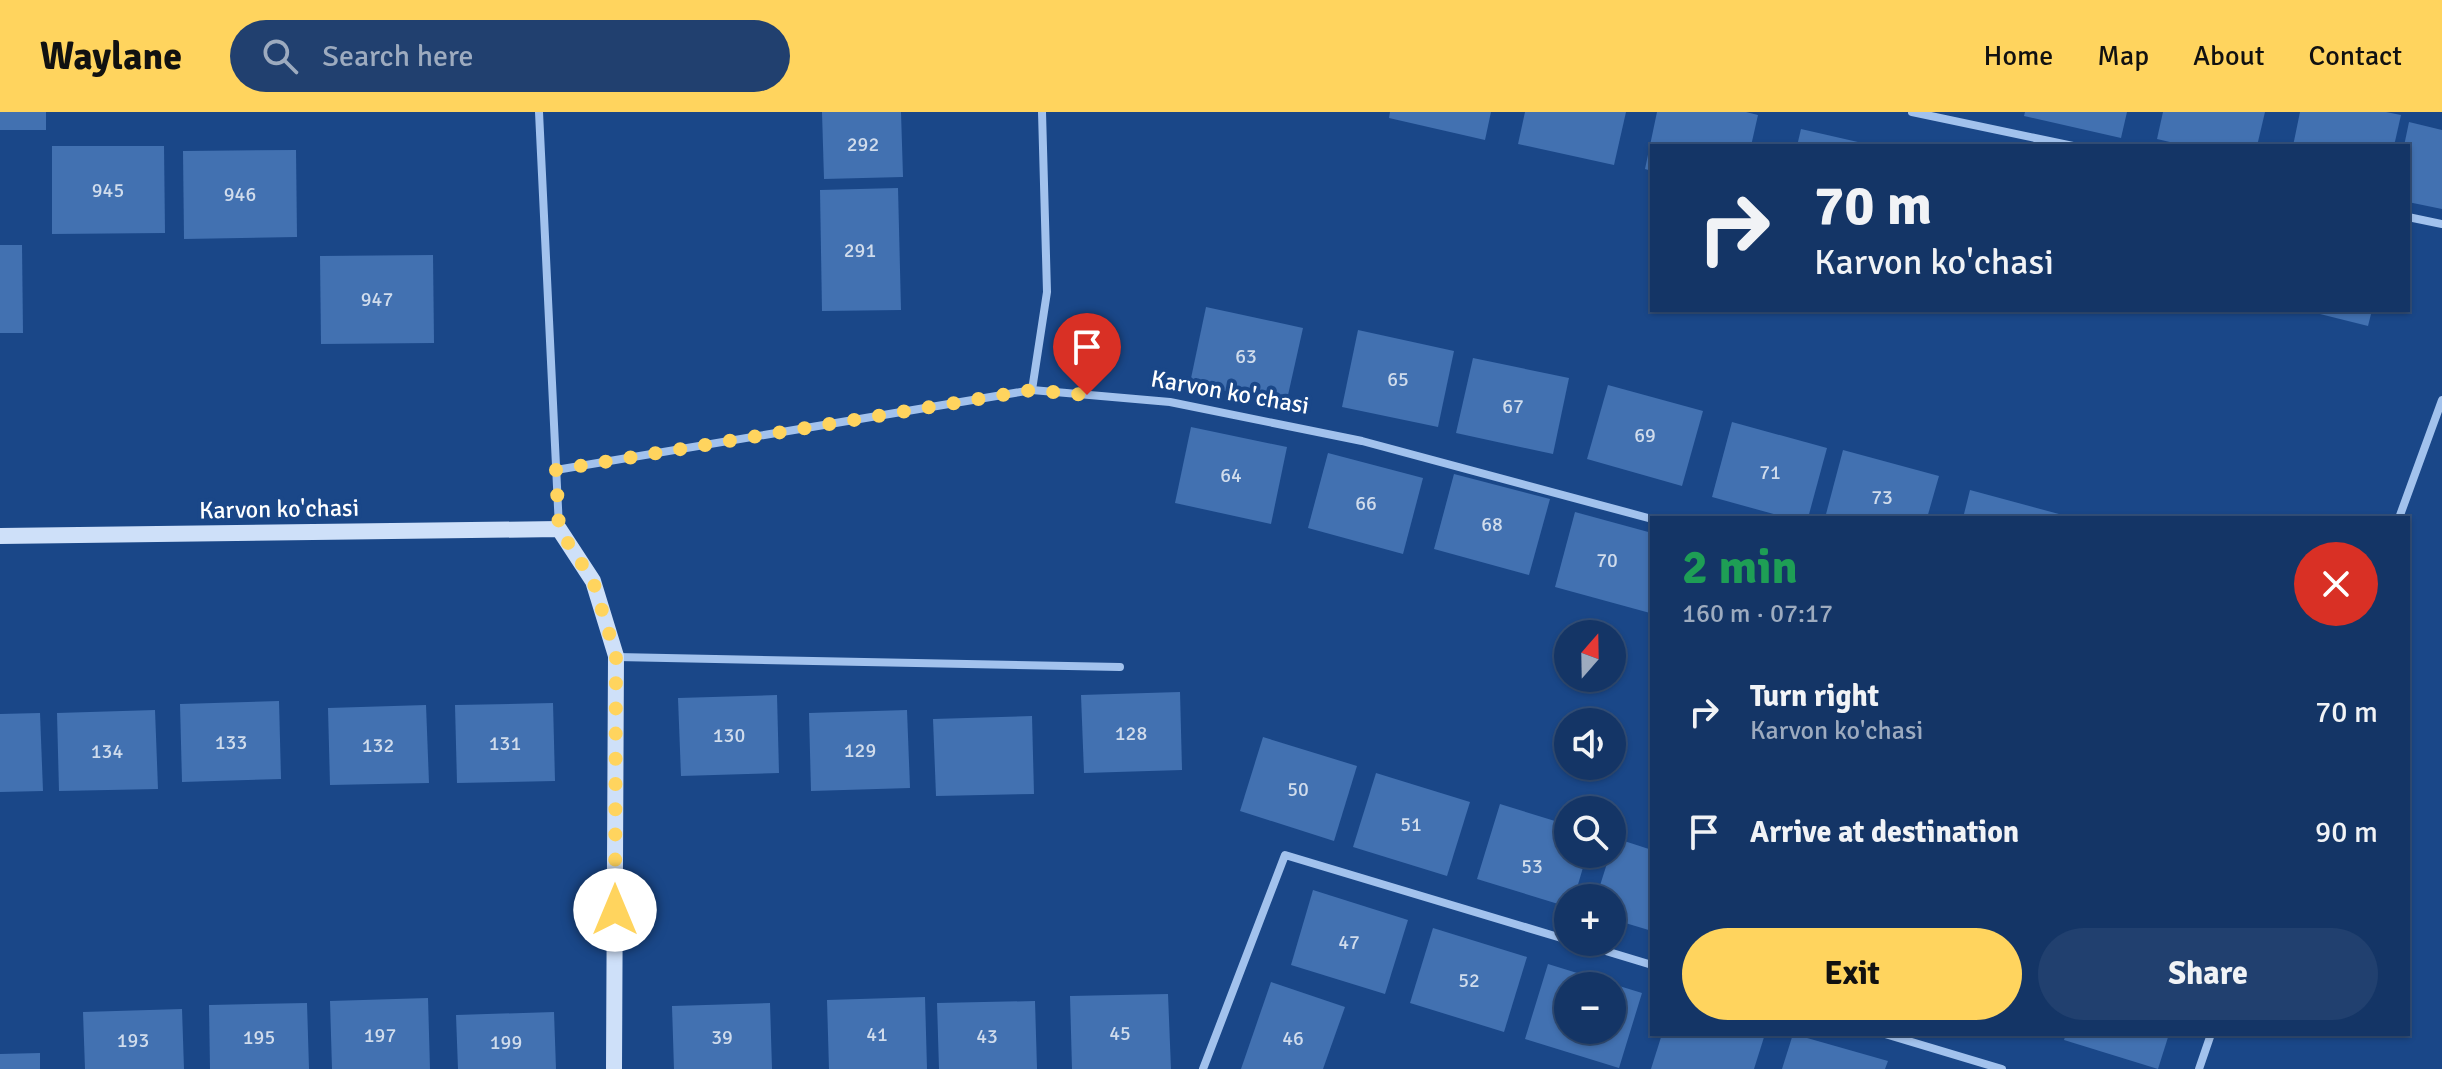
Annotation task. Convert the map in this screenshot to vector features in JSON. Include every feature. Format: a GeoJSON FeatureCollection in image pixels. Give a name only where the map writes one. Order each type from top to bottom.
{"type":"FeatureCollection","features":[{"type":"Feature","properties":{"kind":"street"},"geometry":{"type":"LineString","coordinates":[[539,112],[559,529],[593,581],[616,656],[614,1069]]}},
{"type":"Feature","properties":{"kind":"street"},"geometry":{"type":"LineString","coordinates":[[1032,390],[1047,292],[1042,112]]}},
{"type":"Feature","properties":{"kind":"street"},"geometry":{"type":"LineString","coordinates":[[1912,112],[2064,144]]}},
{"type":"Feature","properties":{"kind":"street"},"geometry":{"type":"LineString","coordinates":[[2410,217],[2442,224]]}},
{"type":"Feature","properties":{"kind":"street","name":"Karvon ko'chasi"},"geometry":{"type":"LineString","coordinates":[[556,470],[1032,390],[1170,402],[1362,441],[1650,518]]}},
{"type":"Feature","properties":{"kind":"street"},"geometry":{"type":"LineString","coordinates":[[2400,516],[2442,400]]}},
{"type":"Feature","properties":{"kind":"street","name":"Karvon ko'chasi"},"geometry":{"type":"LineString","coordinates":[[0,536],[559,529]]}},
{"type":"Feature","properties":{"kind":"street"},"geometry":{"type":"LineString","coordinates":[[616,656],[1120,667]]}},
{"type":"Feature","properties":{"kind":"street"},"geometry":{"type":"LineString","coordinates":[[1203,1069],[1285,855],[1554,936]]}},
{"type":"Feature","properties":{"kind":"street"},"geometry":{"type":"LineString","coordinates":[[1622,956],[1650,964]]}},
{"type":"Feature","properties":{"kind":"street"},"geometry":{"type":"LineString","coordinates":[[1892,1036],[2002,1069]]}},
{"type":"Feature","properties":{"kind":"street"},"geometry":{"type":"LineString","coordinates":[[2199,1069],[2210,1036]]}},
{"type":"Feature","properties":{"kind":"building"},"geometry":{"type":"Polygon","coordinates":[[[0,112],[46,112],[46,130],[0,130],[0,112]]]}},
{"type":"Feature","properties":{"kind":"building"},"geometry":{"type":"Polygon","coordinates":[[[822,112],[901,112],[903,177],[824,179],[822,112]]]}},
{"type":"Feature","properties":{"kind":"building"},"geometry":{"type":"Polygon","coordinates":[[[1390,112],[1491,112],[1485,140],[1389,118],[1390,112]]]}},
{"type":"Feature","properties":{"kind":"building"},"geometry":{"type":"Polygon","coordinates":[[[1525,112],[1626,112],[1614,165],[1518,144],[1525,112]]]}},
{"type":"Feature","properties":{"kind":"building"},"geometry":{"type":"Polygon","coordinates":[[[1657,112],[1746,112],[1758,115],[1751,144],[1650,144],[1657,112]]]}},
{"type":"Feature","properties":{"kind":"building"},"geometry":{"type":"Polygon","coordinates":[[[2025,112],[2127,112],[2121,138],[2024,116],[2025,112]]]}},
{"type":"Feature","properties":{"kind":"building"},"geometry":{"type":"Polygon","coordinates":[[[2163,112],[2265,112],[2257,144],[2178,144],[2157,139],[2163,112]]]}},
{"type":"Feature","properties":{"kind":"building"},"geometry":{"type":"Polygon","coordinates":[[[2300,112],[2386,112],[2401,115],[2394,144],[2293,144],[2300,112]]]}},
{"type":"Feature","properties":{"kind":"building"},"geometry":{"type":"Polygon","coordinates":[[[2409,122],[2442,130],[2442,209],[2410,202],[2410,144],[2404,144],[2409,122]]]}},
{"type":"Feature","properties":{"kind":"building"},"geometry":{"type":"Polygon","coordinates":[[[1801,129],[1867,144],[1797,144],[1801,129]]]}},
{"type":"Feature","properties":{"kind":"building"},"geometry":{"type":"Polygon","coordinates":[[[1650,145],[1650,170],[1645,169],[1650,145]]]}},
{"type":"Feature","properties":{"kind":"building"},"geometry":{"type":"Polygon","coordinates":[[[52,146],[164,146],[165,233],[52,234],[52,146]]]}},
{"type":"Feature","properties":{"kind":"building"},"geometry":{"type":"Polygon","coordinates":[[[296,150],[297,237],[184,239],[183,151],[296,150]]]}},
{"type":"Feature","properties":{"kind":"building"},"geometry":{"type":"Polygon","coordinates":[[[898,188],[901,310],[822,311],[820,190],[898,188]]]}},
{"type":"Feature","properties":{"kind":"building"},"geometry":{"type":"Polygon","coordinates":[[[0,245],[22,245],[23,333],[0,333],[0,245]]]}},
{"type":"Feature","properties":{"kind":"building"},"geometry":{"type":"Polygon","coordinates":[[[433,255],[434,343],[321,344],[320,256],[433,255]]]}},
{"type":"Feature","properties":{"kind":"building"},"geometry":{"type":"Polygon","coordinates":[[[1206,307],[1303,328],[1286,404],[1190,383],[1206,307]]]}},
{"type":"Feature","properties":{"kind":"building"},"geometry":{"type":"Polygon","coordinates":[[[2312,312],[2372,312],[2368,326],[2312,312]]]}},
{"type":"Feature","properties":{"kind":"building"},"geometry":{"type":"Polygon","coordinates":[[[1358,330],[1454,351],[1438,427],[1342,407],[1358,330]]]}},
{"type":"Feature","properties":{"kind":"building"},"geometry":{"type":"Polygon","coordinates":[[[1473,358],[1569,378],[1553,454],[1456,433],[1473,358]]]}},
{"type":"Feature","properties":{"kind":"building"},"geometry":{"type":"Polygon","coordinates":[[[1608,385],[1703,411],[1682,486],[1587,459],[1608,385]]]}},
{"type":"Feature","properties":{"kind":"building"},"geometry":{"type":"Polygon","coordinates":[[[1732,422],[1827,448],[1809,516],[1781,516],[1712,497],[1732,422]]]}},
{"type":"Feature","properties":{"kind":"building"},"geometry":{"type":"Polygon","coordinates":[[[1191,427],[1287,447],[1271,524],[1175,503],[1191,427]]]}},
{"type":"Feature","properties":{"kind":"building"},"geometry":{"type":"Polygon","coordinates":[[[1843,450],[1939,476],[1928,516],[1826,516],[1843,450]]]}},
{"type":"Feature","properties":{"kind":"building"},"geometry":{"type":"Polygon","coordinates":[[[1328,453],[1423,478],[1403,554],[1308,528],[1328,453]]]}},
{"type":"Feature","properties":{"kind":"building"},"geometry":{"type":"Polygon","coordinates":[[[1454,474],[1550,499],[1529,575],[1434,549],[1454,474]]]}},
{"type":"Feature","properties":{"kind":"building"},"geometry":{"type":"Polygon","coordinates":[[[1970,490],[2066,516],[1964,516],[1970,490]]]}},
{"type":"Feature","properties":{"kind":"building"},"geometry":{"type":"Polygon","coordinates":[[[1575,512],[1650,532],[1650,613],[1555,587],[1575,512]]]}},
{"type":"Feature","properties":{"kind":"building"},"geometry":{"type":"Polygon","coordinates":[[[1180,692],[1182,770],[1084,773],[1081,695],[1180,692]]]}},
{"type":"Feature","properties":{"kind":"building"},"geometry":{"type":"Polygon","coordinates":[[[777,695],[779,773],[681,776],[678,698],[777,695]]]}},
{"type":"Feature","properties":{"kind":"building"},"geometry":{"type":"Polygon","coordinates":[[[279,701],[281,779],[182,782],[180,704],[279,701]]]}},
{"type":"Feature","properties":{"kind":"building"},"geometry":{"type":"Polygon","coordinates":[[[553,703],[555,781],[457,783],[455,705],[553,703]]]}},
{"type":"Feature","properties":{"kind":"building"},"geometry":{"type":"Polygon","coordinates":[[[426,705],[429,783],[330,785],[328,708],[426,705]]]}},
{"type":"Feature","properties":{"kind":"building"},"geometry":{"type":"Polygon","coordinates":[[[155,710],[158,789],[59,791],[57,713],[155,710]]]}},
{"type":"Feature","properties":{"kind":"building"},"geometry":{"type":"Polygon","coordinates":[[[907,710],[910,788],[811,791],[809,713],[907,710]]]}},
{"type":"Feature","properties":{"kind":"building"},"geometry":{"type":"Polygon","coordinates":[[[40,713],[43,791],[0,792],[0,714],[40,713]]]}},
{"type":"Feature","properties":{"kind":"building"},"geometry":{"type":"Polygon","coordinates":[[[1032,716],[1034,794],[936,796],[933,719],[1032,716]]]}},
{"type":"Feature","properties":{"kind":"building"},"geometry":{"type":"Polygon","coordinates":[[[1263,737],[1357,766],[1334,841],[1240,811],[1263,737]]]}},
{"type":"Feature","properties":{"kind":"building"},"geometry":{"type":"Polygon","coordinates":[[[1376,773],[1470,802],[1447,876],[1353,847],[1376,773]]]}},
{"type":"Feature","properties":{"kind":"building"},"geometry":{"type":"Polygon","coordinates":[[[1500,804],[1554,821],[1554,868],[1583,868],[1578,884],[1554,884],[1554,903],[1477,879],[1500,804]]]}},
{"type":"Feature","properties":{"kind":"building"},"geometry":{"type":"Polygon","coordinates":[[[1626,842],[1650,849],[1650,930],[1626,923],[1626,884],[1600,884],[1606,868],[1626,868],[1626,842]]]}},
{"type":"Feature","properties":{"kind":"building"},"geometry":{"type":"Polygon","coordinates":[[[1313,890],[1408,920],[1385,994],[1291,965],[1313,890]]]}},
{"type":"Feature","properties":{"kind":"building"},"geometry":{"type":"Polygon","coordinates":[[[1433,928],[1527,957],[1504,1032],[1410,1003],[1433,928]]]}},
{"type":"Feature","properties":{"kind":"building"},"geometry":{"type":"Polygon","coordinates":[[[1548,964],[1574,972],[1554,972],[1554,1044],[1626,1044],[1626,988],[1642,993],[1619,1068],[1525,1039],[1548,964]]]}},
{"type":"Feature","properties":{"kind":"building"},"geometry":{"type":"Polygon","coordinates":[[[1271,982],[1345,1007],[1323,1069],[1241,1069],[1271,982]]]}},
{"type":"Feature","properties":{"kind":"building"},"geometry":{"type":"Polygon","coordinates":[[[1168,994],[1171,1069],[1072,1069],[1070,996],[1168,994]]]}},
{"type":"Feature","properties":{"kind":"building"},"geometry":{"type":"Polygon","coordinates":[[[925,997],[927,1069],[829,1069],[827,1000],[925,997]]]}},
{"type":"Feature","properties":{"kind":"building"},"geometry":{"type":"Polygon","coordinates":[[[428,998],[430,1069],[332,1069],[330,1001],[428,998]]]}},
{"type":"Feature","properties":{"kind":"building"},"geometry":{"type":"Polygon","coordinates":[[[1035,1001],[1037,1069],[939,1069],[937,1003],[1035,1001]]]}},
{"type":"Feature","properties":{"kind":"building"},"geometry":{"type":"Polygon","coordinates":[[[307,1003],[309,1069],[210,1069],[209,1005],[307,1003]]]}},
{"type":"Feature","properties":{"kind":"building"},"geometry":{"type":"Polygon","coordinates":[[[770,1003],[772,1069],[674,1069],[672,1006],[770,1003]]]}},
{"type":"Feature","properties":{"kind":"building"},"geometry":{"type":"Polygon","coordinates":[[[182,1009],[184,1069],[85,1069],[83,1012],[182,1009]]]}},
{"type":"Feature","properties":{"kind":"building"},"geometry":{"type":"Polygon","coordinates":[[[554,1012],[556,1069],[458,1069],[456,1015],[554,1012]]]}},
{"type":"Feature","properties":{"kind":"building"},"geometry":{"type":"Polygon","coordinates":[[[1661,1036],[1764,1036],[1754,1069],[1651,1069],[1661,1036]]]}},
{"type":"Feature","properties":{"kind":"building"},"geometry":{"type":"Polygon","coordinates":[[[1792,1036],[1888,1061],[1885,1069],[1782,1069],[1792,1036]]]}},
{"type":"Feature","properties":{"kind":"building"},"geometry":{"type":"Polygon","coordinates":[[[2065,1036],[2168,1036],[2158,1069],[2064,1040],[2065,1036]]]}},
{"type":"Feature","properties":{"kind":"building"},"geometry":{"type":"Polygon","coordinates":[[[40,1053],[40,1069],[0,1069],[0,1054],[40,1053]]]}},
{"type":"Feature","properties":{"kind":"route"},"geometry":{"type":"LineString","coordinates":[[615,910],[616,656],[593,581],[559,529],[556,470],[1032,390],[1087,395]]}}]}
